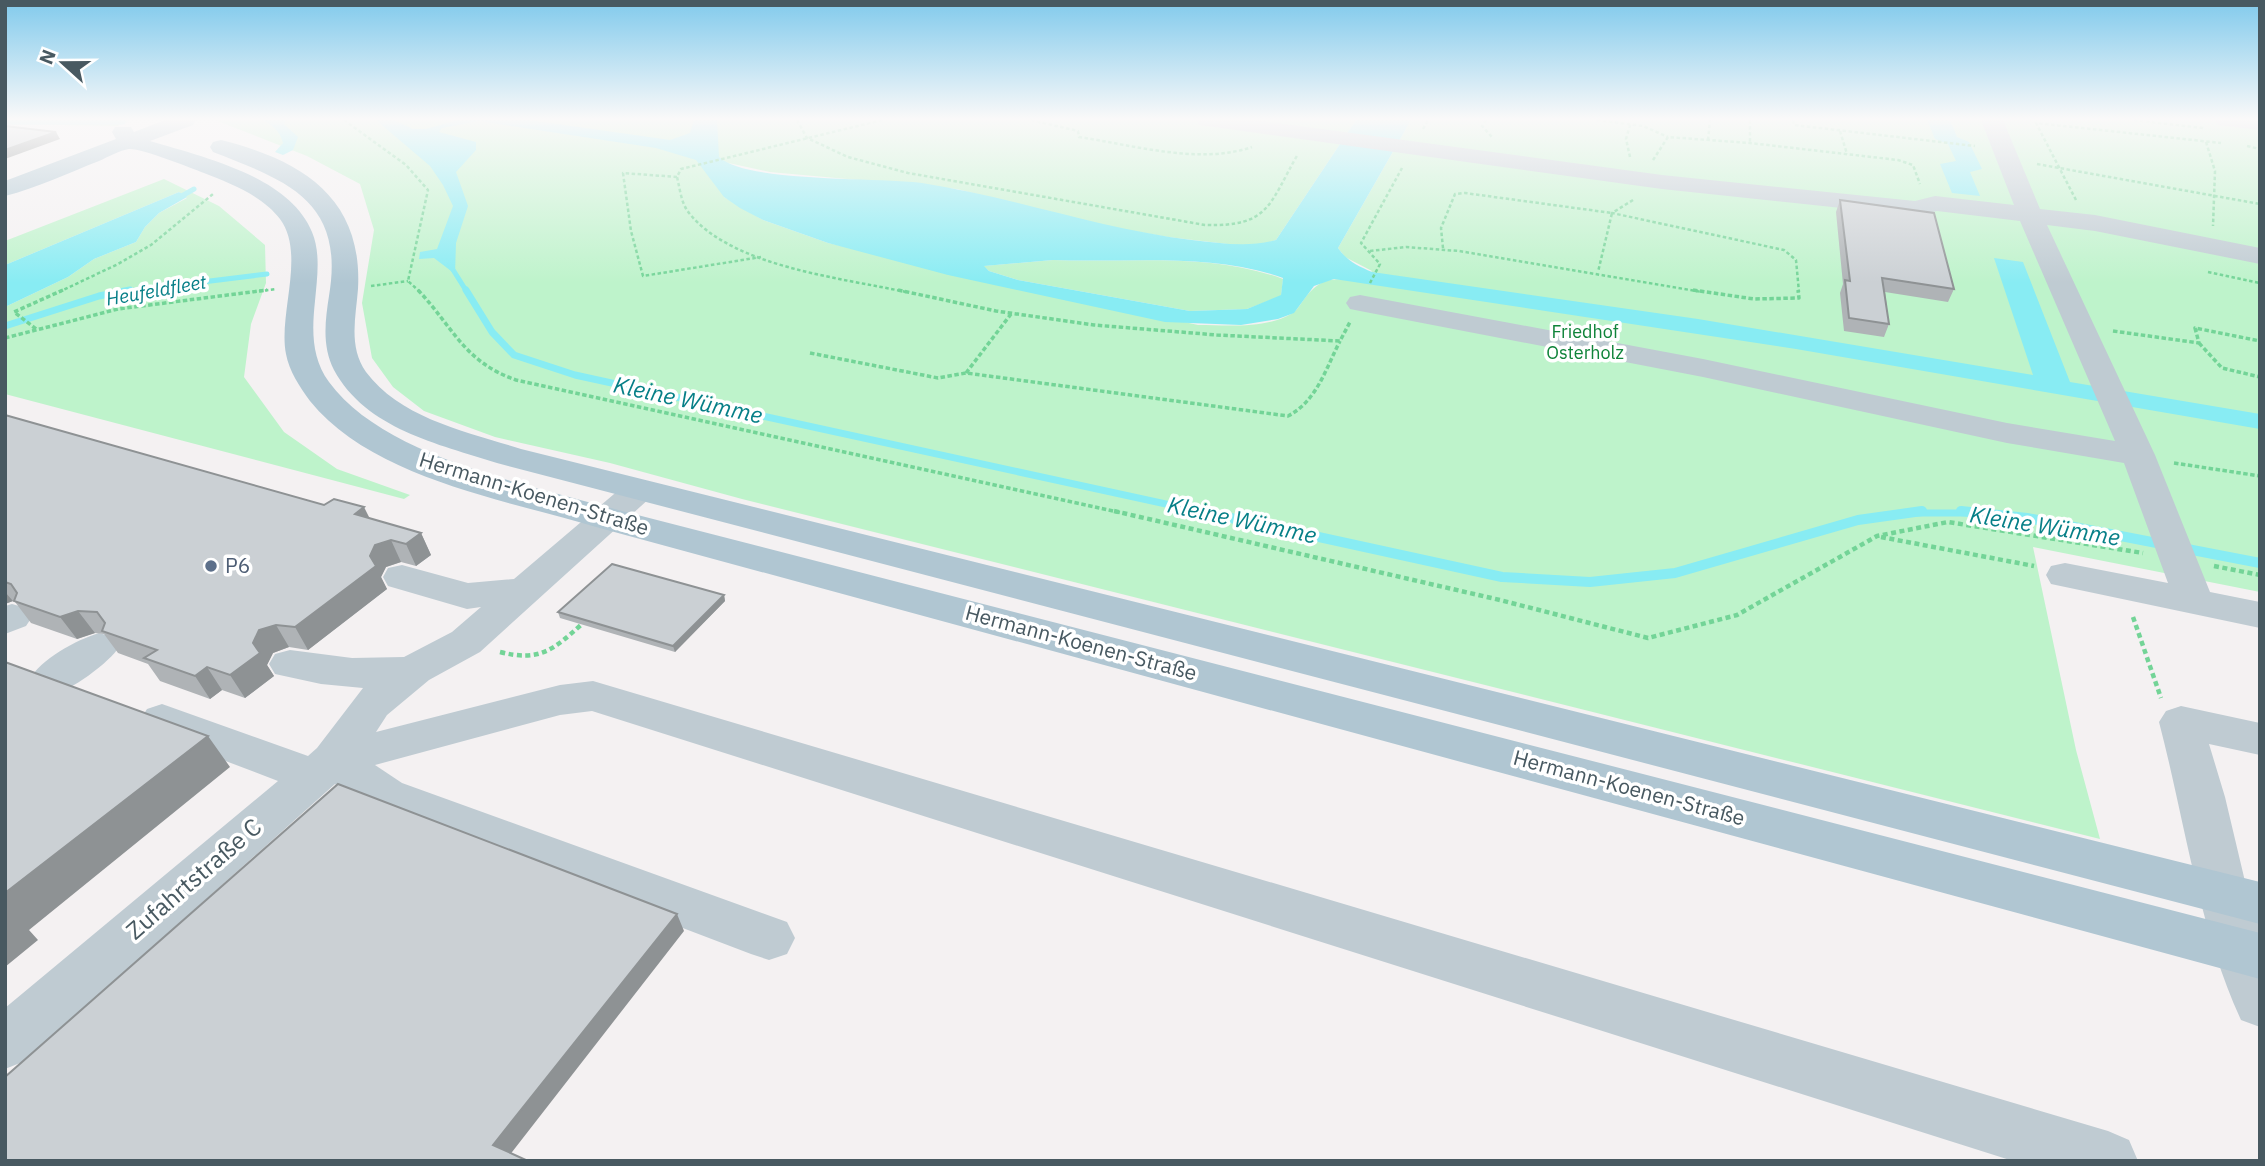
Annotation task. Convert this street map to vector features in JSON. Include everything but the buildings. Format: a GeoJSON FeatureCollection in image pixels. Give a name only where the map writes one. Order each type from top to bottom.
{"type":"FeatureCollection","features":[{"type":"Feature","properties":{"kind":"main road"},"geometry":{"type":"LineString","coordinates":[[5,188],[38,174]]}},
{"type":"Feature","properties":{"kind":"main road","name":"Hermann-Koenen-Straße"},"geometry":{"type":"LineString","coordinates":[[224,174],[277,202],[297,225],[304,254],[298,319],[300,352],[309,375],[323,397],[351,423],[400,452],[443,470],[624,504],[2241,899]]}},
{"type":"Feature","properties":{"kind":"main road","name":"Hermann-Koenen-Straße"},"geometry":{"type":"LineString","coordinates":[[284,174],[315,191],[331,212],[340,230],[344,249],[340,343],[344,361],[354,377],[388,410],[412,423],[509,456],[624,504],[2250,953]]}},
{"type":"Feature","properties":{"kind":"street"},"geometry":{"type":"LineString","coordinates":[[1659,174],[1917,209],[1935,203],[2095,223],[2260,256]]}},
{"type":"Feature","properties":{"kind":"street"},"geometry":{"type":"LineString","coordinates":[[2015,174],[2030,215],[2138,455],[2194,601]]}},
{"type":"Feature","properties":{"kind":"street"},"geometry":{"type":"LineString","coordinates":[[1364,294],[2007,433],[2138,455]]}},
{"type":"Feature","properties":{"kind":"street"},"geometry":{"type":"LineString","coordinates":[[290,664],[330,671],[389,676],[414,670],[466,642],[624,504]]}},
{"type":"Feature","properties":{"kind":"street"},"geometry":{"type":"LineString","coordinates":[[2065,575],[2260,615]]}},
{"type":"Feature","properties":{"kind":"street"},"geometry":{"type":"LineString","coordinates":[[402,577],[467,596],[525,590]]}},
{"type":"Feature","properties":{"kind":"street"},"geometry":{"type":"LineString","coordinates":[[99,647],[33,673],[113,703],[323,768],[386,796],[769,938]]}},
{"type":"Feature","properties":{"kind":"street","name":"Zufahrtstraße C"},"geometry":{"type":"LineString","coordinates":[[5,1042],[323,768],[372,705],[414,670]]}},
{"type":"Feature","properties":{"kind":"street"},"geometry":{"type":"LineString","coordinates":[[323,768],[560,700],[593,696],[2108,1161]]}},
{"type":"Feature","properties":{"kind":"street"},"geometry":{"type":"LineString","coordinates":[[2260,739],[2181,722],[2202,797],[2241,899],[2260,1003]]}},
{"type":"Feature","properties":{"kind":"path"},"geometry":{"type":"LineString","coordinates":[[408,281],[428,190],[414,174]]}},
{"type":"Feature","properties":{"kind":"path"},"geometry":{"type":"LineString","coordinates":[[623,174],[631,231],[643,276],[762,257]]}},
{"type":"Feature","properties":{"kind":"path"},"geometry":{"type":"LineString","coordinates":[[642,174],[677,177],[682,201],[691,215],[712,233],[762,257],[862,282],[1011,314],[1193,334],[1340,341]]}},
{"type":"Feature","properties":{"kind":"path"},"geometry":{"type":"LineString","coordinates":[[916,174],[1205,225],[1236,226],[1264,213],[1288,174]]}},
{"type":"Feature","properties":{"kind":"path"},"geometry":{"type":"LineString","coordinates":[[810,353],[938,378],[966,373],[1288,416],[1307,403],[1380,264],[1361,243],[1395,174]]}},
{"type":"Feature","properties":{"kind":"path"},"geometry":{"type":"LineString","coordinates":[[1598,272],[1612,213],[1656,174]]}},
{"type":"Feature","properties":{"kind":"path"},"geometry":{"type":"LineString","coordinates":[[1916,174],[1921,188],[1935,203]]}},
{"type":"Feature","properties":{"kind":"path"},"geometry":{"type":"LineString","coordinates":[[2095,174],[2260,204]]}},
{"type":"Feature","properties":{"kind":"path"},"geometry":{"type":"LineString","coordinates":[[2212,230],[2214,174]]}},
{"type":"Feature","properties":{"kind":"path"},"geometry":{"type":"LineString","coordinates":[[36,329],[14,312],[133,256],[166,234],[191,207],[238,180]]}},
{"type":"Feature","properties":{"kind":"path"},"geometry":{"type":"LineString","coordinates":[[1370,251],[1399,245],[1443,248],[1598,272],[1707,293],[1785,301],[1799,298],[1796,260],[1784,250],[1612,213],[1465,193],[1455,194],[1441,228],[1443,248]]}},
{"type":"Feature","properties":{"kind":"path"},"geometry":{"type":"LineString","coordinates":[[2208,272],[2260,282]]}},
{"type":"Feature","properties":{"kind":"path"},"geometry":{"type":"LineString","coordinates":[[344,290],[408,281],[422,292],[470,352],[491,370],[516,380],[975,479],[1500,600],[1648,638],[1737,615],[1877,536],[1948,522],[2172,545],[2260,575]]}},
{"type":"Feature","properties":{"kind":"path"},"geometry":{"type":"LineString","coordinates":[[5,338],[118,309],[303,286]]}},
{"type":"Feature","properties":{"kind":"path"},"geometry":{"type":"LineString","coordinates":[[966,373],[1011,314]]}},
{"type":"Feature","properties":{"kind":"path"},"geometry":{"type":"LineString","coordinates":[[2081,326],[2199,343]]}},
{"type":"Feature","properties":{"kind":"path"},"geometry":{"type":"LineString","coordinates":[[2260,341],[2195,328],[2199,343],[2222,368],[2260,377]]}},
{"type":"Feature","properties":{"kind":"path"},"geometry":{"type":"LineString","coordinates":[[2138,455],[2260,476]]}},
{"type":"Feature","properties":{"kind":"path"},"geometry":{"type":"LineString","coordinates":[[1877,536],[2045,568],[2065,575]]}},
{"type":"Feature","properties":{"kind":"path"},"geometry":{"type":"LineString","coordinates":[[2122,587],[2164,709],[2181,722]]}},
{"type":"Feature","properties":{"kind":"path"},"geometry":{"type":"LineString","coordinates":[[466,642],[517,657],[535,657],[552,651],[582,624]]}},
{"type":"Feature","properties":{"kind":"green space","name":"Friedhof Osterholz"},"geometry":{"type":"Polygon","coordinates":[[[342,174],[724,174],[724,197],[763,220],[828,243],[1198,325],[1233,325],[1258,324],[1281,319],[1297,309],[1312,290],[1324,282],[1338,279],[1364,281],[1372,271],[1345,257],[1338,248],[1380,174],[2260,174],[2260,592],[2033,547],[2076,750],[2100,839],[742,499],[610,463],[495,437],[424,411],[393,387],[372,358],[362,303],[374,230],[360,184],[342,174]]]}},
{"type":"Feature","properties":{"kind":"green space","name":"Friedhof Osterholz"},"geometry":{"type":"Polygon","coordinates":[[[797,174],[1320,174],[1276,240],[1260,245],[1168,237],[1098,225],[957,189],[797,174]]]}},
{"type":"Feature","properties":{"kind":"green space"},"geometry":{"type":"Polygon","coordinates":[[[164,179],[219,206],[265,245],[266,283],[251,324],[244,377],[284,432],[337,469],[410,495],[404,499],[5,394],[5,307],[68,277],[94,259],[136,242],[145,227],[159,213],[187,198],[179,192],[5,265],[5,241],[164,179]]]}},
{"type":"Feature","properties":{"kind":"green space"},"geometry":{"type":"Polygon","coordinates":[[[1053,260],[1170,260],[1227,265],[1283,279],[1281,296],[1247,309],[1190,311],[1018,280],[989,271],[983,266],[1053,260]]]}},
{"type":"Feature","properties":{"kind":"water"},"geometry":{"type":"Polygon","coordinates":[[[436,174],[457,174],[468,206],[456,243],[455,274],[434,258],[419,259],[420,252],[437,249],[453,206],[436,174]]]}},
{"type":"Feature","properties":{"kind":"water"},"geometry":{"type":"Polygon","coordinates":[[[707,174],[780,174],[902,181],[990,196],[1158,235],[1244,244],[1276,240],[1320,174],[1380,174],[1338,248],[1353,263],[1372,272],[1698,319],[2033,375],[1994,258],[2023,262],[2070,382],[2260,414],[2260,429],[1796,349],[1334,279],[1314,286],[1294,313],[1278,319],[1241,325],[1165,322],[948,275],[828,243],[763,220],[724,197],[707,174]],[[1053,260],[984,266],[989,271],[1018,280],[1190,311],[1247,309],[1281,295],[1283,278],[1227,265],[1170,260],[1053,260]]]}},
{"type":"Feature","properties":{"kind":"water"},"geometry":{"type":"Polygon","coordinates":[[[1944,174],[1971,174],[1980,196],[1952,193],[1944,174]]]}},
{"type":"Feature","properties":{"kind":"water"},"geometry":{"type":"Polygon","coordinates":[[[179,192],[187,197],[159,213],[145,227],[136,242],[94,259],[68,277],[5,307],[5,265],[179,192]]]}},
{"type":"Feature","properties":{"kind":"waterway","name":"Heufeldfleet"},"geometry":{"type":"LineString","coordinates":[[173,201],[194,189]]}},
{"type":"Feature","properties":{"kind":"waterway","name":"Kleine Wümme"},"geometry":{"type":"LineString","coordinates":[[450,265],[467,292]]}},
{"type":"Feature","properties":{"kind":"waterway","name":"Heufeldfleet"},"geometry":{"type":"LineString","coordinates":[[121,292],[267,274]]}},
{"type":"Feature","properties":{"kind":"waterway","name":"Heufeldfleet"},"geometry":{"type":"LineString","coordinates":[[5,326],[99,296],[130,290]]}},
{"type":"Feature","properties":{"kind":"waterway","name":"Kleine Wümme"},"geometry":{"type":"LineString","coordinates":[[466,290],[492,332],[514,355],[575,375],[1207,513]]}},
{"type":"Feature","properties":{"kind":"waterway","name":"Kleine Wümme"},"geometry":{"type":"LineString","coordinates":[[1199,511],[1502,577],[1590,582],[1675,573],[1858,520],[1908,513]]}},
{"type":"Feature","properties":{"kind":"waterway","name":"Kleine Wümme"},"geometry":{"type":"LineString","coordinates":[[1908,513],[1922,511]]}},
{"type":"Feature","properties":{"kind":"waterway","name":"Kleine Wümme"},"geometry":{"type":"LineString","coordinates":[[1961,511],[1980,513]]}},
{"type":"Feature","properties":{"kind":"waterway","name":"Kleine Wümme"},"geometry":{"type":"LineString","coordinates":[[1903,513],[1908,513]]}},
{"type":"Feature","properties":{"kind":"waterway","name":"Kleine Wümme"},"geometry":{"type":"LineString","coordinates":[[1908,513],[1980,513]]}},
{"type":"Feature","properties":{"kind":"waterway","name":"Kleine Wümme"},"geometry":{"type":"LineString","coordinates":[[1980,513],[1985,513]]}},
{"type":"Feature","properties":{"kind":"waterway","name":"Kleine Wümme"},"geometry":{"type":"LineString","coordinates":[[1980,513],[2027,518],[2162,544]]}},
{"type":"Feature","properties":{"kind":"waterway","name":"Kleine Wümme"},"geometry":{"type":"LineString","coordinates":[[2182,548],[2260,563]]}},
{"type":"Feature","properties":{"kind":"place","name":"P6"},"geometry":{"type":"Point","coordinates":[211,566]}}]}
